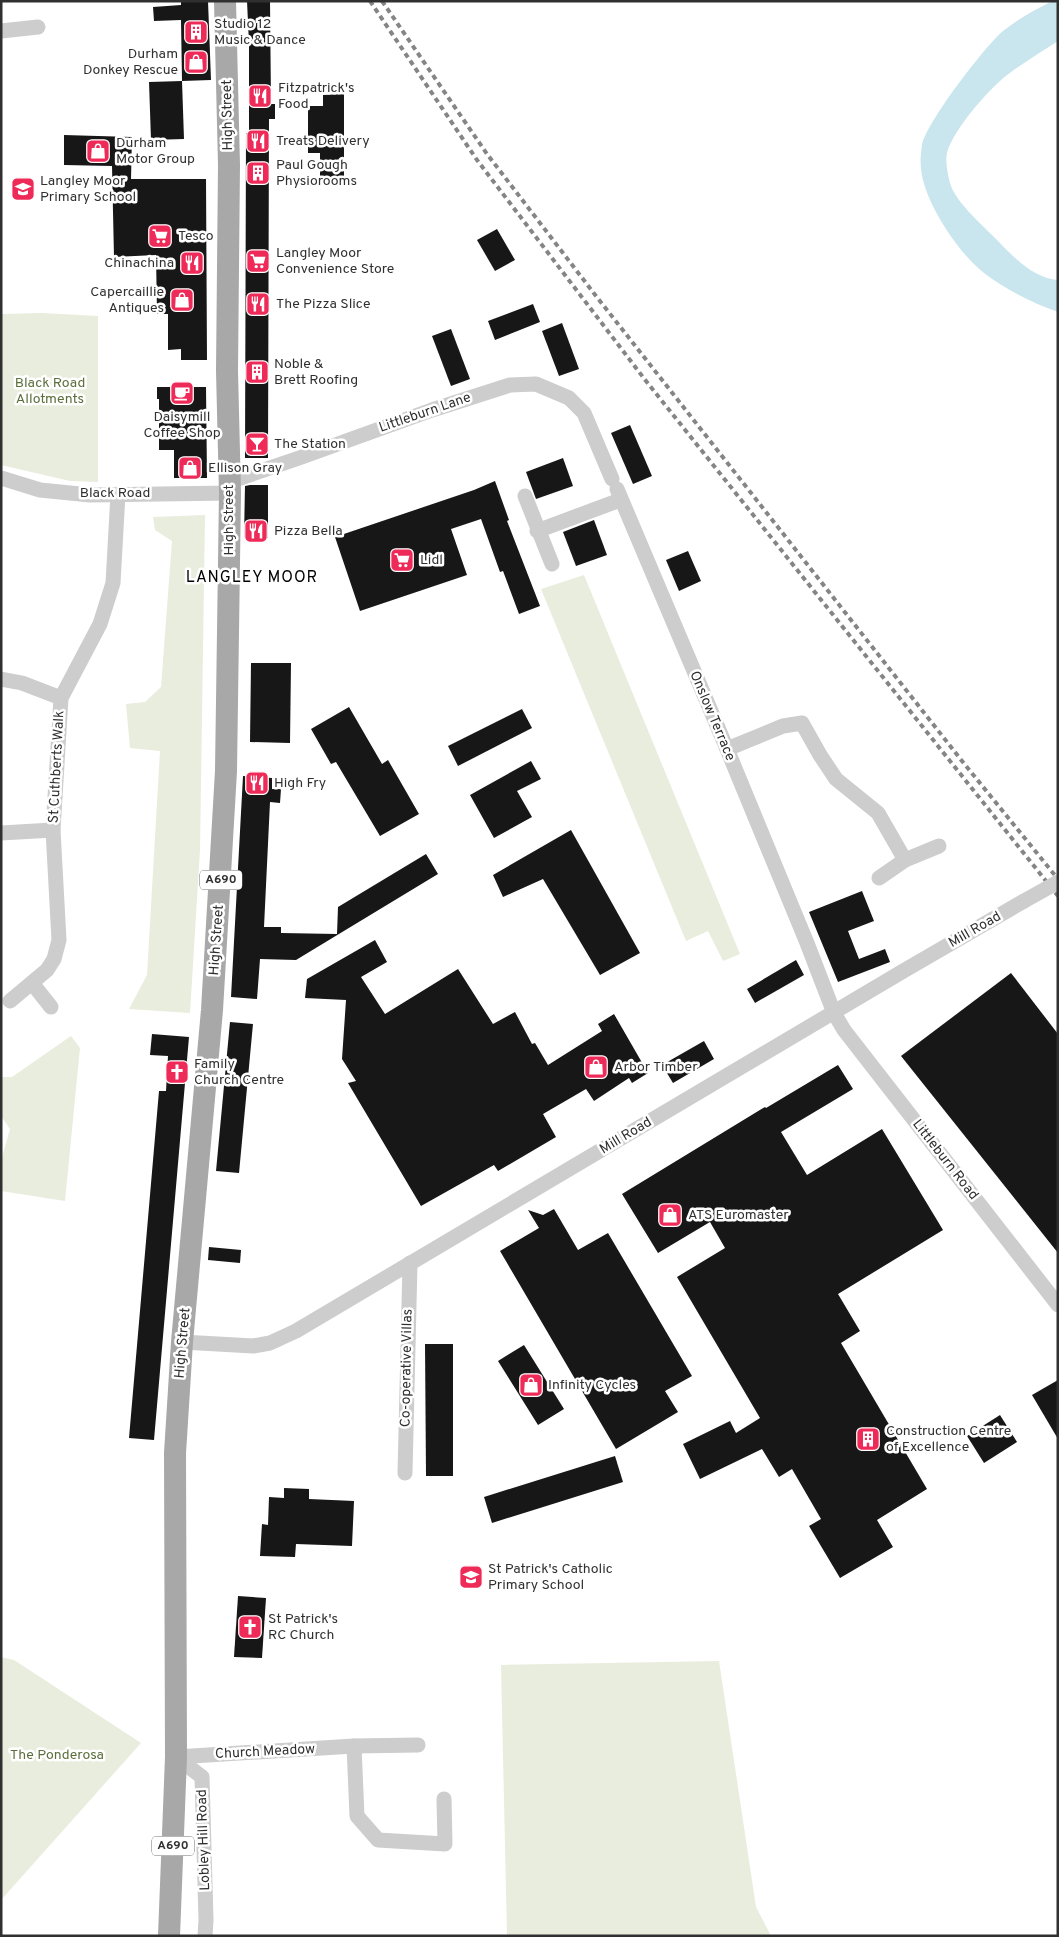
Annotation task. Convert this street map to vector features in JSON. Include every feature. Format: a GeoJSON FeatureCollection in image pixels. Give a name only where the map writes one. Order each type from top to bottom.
{"type":"FeatureCollection","features":[{"type":"Feature","properties":{"kind":"main road","name":"High Street"},"geometry":{"type":"LineString","coordinates":[[176,1757],[175,1453],[182,1342],[212,1010],[221,886],[226,771],[230,487],[227,371],[229,165],[225,1]]}},
{"type":"Feature","properties":{"kind":"main road","name":"A690"},"geometry":{"type":"LineString","coordinates":[[169,1936],[176,1757]]}},
{"type":"Feature","properties":{"kind":"street"},"geometry":{"type":"LineString","coordinates":[[1,31],[38,27]]}},
{"type":"Feature","properties":{"kind":"street","name":"Littleburn Lane"},"geometry":{"type":"LineString","coordinates":[[230,487],[299,458],[432,410],[510,385],[536,384],[569,398],[584,413],[616,489]]}},
{"type":"Feature","properties":{"kind":"street","name":"Black Road"},"geometry":{"type":"LineString","coordinates":[[1,478],[40,490],[90,495],[230,487]]}},
{"type":"Feature","properties":{"kind":"street"},"geometry":{"type":"LineString","coordinates":[[538,531],[616,489]]}},
{"type":"Feature","properties":{"kind":"street","name":"Onslow Terrace"},"geometry":{"type":"LineString","coordinates":[[616,489],[727,750],[834,1013]]}},
{"type":"Feature","properties":{"kind":"street","name":"St Cuthberts Walk"},"geometry":{"type":"LineString","coordinates":[[10,1000],[47,970],[54,959],[59,940],[53,830],[61,698],[100,624],[113,583],[118,494]]}},
{"type":"Feature","properties":{"kind":"street"},"geometry":{"type":"LineString","coordinates":[[524,496],[552,564]]}},
{"type":"Feature","properties":{"kind":"street"},"geometry":{"type":"LineString","coordinates":[[1,679],[22,684],[61,698]]}},
{"type":"Feature","properties":{"kind":"street"},"geometry":{"type":"LineString","coordinates":[[727,750],[783,726],[802,723],[836,779],[878,814],[905,860]]}},
{"type":"Feature","properties":{"kind":"street"},"geometry":{"type":"LineString","coordinates":[[1,833],[53,830]]}},
{"type":"Feature","properties":{"kind":"street"},"geometry":{"type":"LineString","coordinates":[[879,878],[905,860],[939,846]]}},
{"type":"Feature","properties":{"kind":"street","name":"Mill Road"},"geometry":{"type":"LineString","coordinates":[[182,1342],[241,1347],[270,1343],[296,1331],[1058,882]]}},
{"type":"Feature","properties":{"kind":"street"},"geometry":{"type":"LineString","coordinates":[[32,983],[51,1006]]}},
{"type":"Feature","properties":{"kind":"street","name":"Littleburn Road"},"geometry":{"type":"LineString","coordinates":[[834,1013],[844,1030],[1058,1305]]}},
{"type":"Feature","properties":{"kind":"street","name":"Co-operative Villas"},"geometry":{"type":"LineString","coordinates":[[405,1473],[410,1263]]}},
{"type":"Feature","properties":{"kind":"street","name":"Church Meadow"},"geometry":{"type":"LineString","coordinates":[[176,1757],[354,1746],[418,1745]]}},
{"type":"Feature","properties":{"kind":"street"},"geometry":{"type":"LineString","coordinates":[[354,1746],[357,1816],[378,1840],[445,1844],[444,1799]]}},
{"type":"Feature","properties":{"kind":"street","name":"Lobley Hill Road"},"geometry":{"type":"LineString","coordinates":[[176,1757],[202,1777],[205,1936]]}},
{"type":"Feature","properties":{"kind":"green space","name":"Black Road Allotments"},"geometry":{"type":"Polygon","coordinates":[[[42,313],[98,316],[98,482],[70,481],[1,465],[1,314],[42,313]]]}},
{"type":"Feature","properties":{"kind":"green space"},"geometry":{"type":"Polygon","coordinates":[[[205,515],[200,850],[190,1013],[129,1009],[147,975],[160,751],[130,748],[126,704],[145,702],[161,687],[172,541],[155,530],[153,517],[205,515]]]}},
{"type":"Feature","properties":{"kind":"green space"},"geometry":{"type":"Polygon","coordinates":[[[584,575],[740,954],[723,961],[708,931],[686,941],[541,589],[584,575]]]}},
{"type":"Feature","properties":{"kind":"green space"},"geometry":{"type":"Polygon","coordinates":[[[71,1036],[80,1048],[65,1201],[1,1191],[1,1161],[10,1129],[1,1116],[1,1077],[12,1077],[71,1036]]]}},
{"type":"Feature","properties":{"kind":"green space","name":"The Ponderosa"},"geometry":{"type":"Polygon","coordinates":[[[1,1657],[14,1660],[141,1743],[1,1900],[1,1657]]]}},
{"type":"Feature","properties":{"kind":"green space"},"geometry":{"type":"Polygon","coordinates":[[[719,1661],[756,1907],[771,1936],[507,1936],[501,1665],[719,1661]]]}},
{"type":"Feature","properties":{"kind":"water"},"geometry":{"type":"Polygon","coordinates":[[[1052,1],[1058,1],[1058,41],[1013,71],[990,90],[956,133],[946,160],[948,176],[953,190],[968,211],[1022,264],[1039,275],[1058,280],[1058,312],[1029,300],[992,279],[963,253],[935,210],[923,181],[921,168],[922,145],[926,134],[957,85],[983,52],[1003,31],[1052,1]]]}},
{"type":"Feature","properties":{"kind":"building"},"geometry":{"type":"Polygon","coordinates":[[[181,1],[208,1],[211,80],[182,81],[181,20],[154,21],[153,7],[181,5],[181,1]]]}},
{"type":"Feature","properties":{"kind":"building"},"geometry":{"type":"Polygon","coordinates":[[[247,1],[270,1],[271,104],[275,104],[275,119],[269,119],[268,458],[245,458],[246,133],[249,133],[247,1]]]}},
{"type":"Feature","properties":{"kind":"building"},"geometry":{"type":"Polygon","coordinates":[[[182,81],[184,139],[151,140],[149,82],[182,81]]]}},
{"type":"Feature","properties":{"kind":"building"},"geometry":{"type":"Polygon","coordinates":[[[344,94],[344,181],[320,181],[320,153],[308,153],[308,106],[323,106],[323,95],[344,94]]]}},
{"type":"Feature","properties":{"kind":"building"},"geometry":{"type":"Polygon","coordinates":[[[64,135],[132,137],[131,179],[206,179],[207,360],[181,360],[181,349],[168,350],[168,314],[157,314],[156,255],[114,257],[112,166],[64,165],[64,135]]]}},
{"type":"Feature","properties":{"kind":"building"},"geometry":{"type":"Polygon","coordinates":[[[497,229],[515,260],[495,271],[477,240],[497,229]]]}},
{"type":"Feature","properties":{"kind":"building"},"geometry":{"type":"Polygon","coordinates":[[[533,304],[540,322],[495,340],[488,321],[533,304]]]}},
{"type":"Feature","properties":{"kind":"building"},"geometry":{"type":"Polygon","coordinates":[[[562,323],[579,369],[559,376],[542,331],[562,323]]]}},
{"type":"Feature","properties":{"kind":"building"},"geometry":{"type":"Polygon","coordinates":[[[451,329],[470,379],[451,386],[432,336],[451,329]]]}},
{"type":"Feature","properties":{"kind":"building"},"geometry":{"type":"Polygon","coordinates":[[[157,387],[206,387],[207,478],[174,478],[174,450],[159,450],[159,399],[157,399],[157,387]]]}},
{"type":"Feature","properties":{"kind":"building"},"geometry":{"type":"Polygon","coordinates":[[[630,425],[652,476],[633,484],[611,433],[630,425]]]}},
{"type":"Feature","properties":{"kind":"building"},"geometry":{"type":"Polygon","coordinates":[[[563,458],[573,486],[536,499],[526,472],[563,458]]]}},
{"type":"Feature","properties":{"kind":"building","name":"Lidl"},"geometry":{"type":"Polygon","coordinates":[[[495,481],[509,520],[507,521],[540,606],[519,614],[503,571],[500,572],[481,519],[451,529],[467,575],[360,611],[335,537],[474,490],[495,481]]]}},
{"type":"Feature","properties":{"kind":"building"},"geometry":{"type":"Polygon","coordinates":[[[268,485],[268,538],[244,537],[245,486],[268,485]]]}},
{"type":"Feature","properties":{"kind":"building"},"geometry":{"type":"Polygon","coordinates":[[[594,520],[607,555],[576,566],[563,532],[594,520]]]}},
{"type":"Feature","properties":{"kind":"building"},"geometry":{"type":"Polygon","coordinates":[[[688,551],[701,581],[679,591],[666,560],[688,551]]]}},
{"type":"Feature","properties":{"kind":"building"},"geometry":{"type":"Polygon","coordinates":[[[251,663],[291,663],[290,743],[250,742],[251,663]]]}},
{"type":"Feature","properties":{"kind":"building"},"geometry":{"type":"Polygon","coordinates":[[[349,707],[382,764],[388,760],[419,814],[380,836],[336,762],[331,764],[311,729],[349,707]]]}},
{"type":"Feature","properties":{"kind":"building"},"geometry":{"type":"Polygon","coordinates":[[[522,709],[532,728],[458,766],[448,746],[522,709]]]}},
{"type":"Feature","properties":{"kind":"building"},"geometry":{"type":"Polygon","coordinates":[[[531,761],[541,779],[517,791],[532,817],[494,838],[470,795],[531,761]]]}},
{"type":"Feature","properties":{"kind":"building"},"geometry":{"type":"Polygon","coordinates":[[[243,776],[272,778],[272,789],[281,789],[280,803],[270,802],[264,927],[281,927],[281,933],[337,934],[338,907],[426,854],[438,874],[296,960],[260,959],[257,999],[231,997],[243,776]]]}},
{"type":"Feature","properties":{"kind":"building"},"geometry":{"type":"Polygon","coordinates":[[[571,830],[640,953],[600,975],[543,879],[503,897],[493,875],[571,830]]]}},
{"type":"Feature","properties":{"kind":"building"},"geometry":{"type":"Polygon","coordinates":[[[862,891],[874,921],[848,931],[859,959],[885,949],[890,962],[838,982],[809,912],[862,891]]]}},
{"type":"Feature","properties":{"kind":"building"},"geometry":{"type":"Polygon","coordinates":[[[375,940],[387,962],[361,977],[385,1014],[458,969],[493,1024],[515,1012],[532,1044],[535,1043],[548,1065],[602,1031],[598,1024],[614,1014],[648,1073],[632,1083],[629,1078],[594,1101],[586,1089],[543,1114],[556,1137],[498,1171],[494,1165],[421,1206],[348,1083],[356,1081],[342,1059],[346,1000],[305,998],[307,979],[375,940]]]}},
{"type":"Feature","properties":{"kind":"building"},"geometry":{"type":"Polygon","coordinates":[[[796,960],[804,975],[755,1003],[747,989],[796,960]]]}},
{"type":"Feature","properties":{"kind":"building"},"geometry":{"type":"Polygon","coordinates":[[[1011,973],[1058,1034],[1058,1253],[901,1056],[1011,973]]]}},
{"type":"Feature","properties":{"kind":"building"},"geometry":{"type":"Polygon","coordinates":[[[230,1022],[253,1024],[239,1173],[216,1171],[230,1022]]]}},
{"type":"Feature","properties":{"kind":"building"},"geometry":{"type":"Polygon","coordinates":[[[152,1034],[189,1037],[154,1440],[129,1438],[159,1091],[166,1091],[168,1056],[150,1055],[152,1034]]]}},
{"type":"Feature","properties":{"kind":"building"},"geometry":{"type":"Polygon","coordinates":[[[704,1041],[714,1059],[673,1083],[662,1065],[704,1041]]]}},
{"type":"Feature","properties":{"kind":"building"},"geometry":{"type":"Polygon","coordinates":[[[838,1065],[853,1089],[781,1132],[807,1175],[882,1129],[943,1230],[838,1294],[860,1331],[841,1343],[927,1489],[877,1520],[893,1547],[840,1578],[809,1526],[821,1519],[792,1469],[779,1477],[762,1449],[700,1479],[683,1444],[730,1421],[736,1433],[760,1418],[677,1277],[725,1248],[710,1222],[658,1253],[622,1194],[838,1065]]]}},
{"type":"Feature","properties":{"kind":"building"},"geometry":{"type":"Polygon","coordinates":[[[554,1209],[578,1250],[608,1233],[692,1376],[665,1391],[678,1412],[616,1449],[500,1251],[539,1228],[528,1210],[543,1215],[554,1209]]]}},
{"type":"Feature","properties":{"kind":"building"},"geometry":{"type":"Polygon","coordinates":[[[209,1247],[241,1250],[240,1263],[208,1260],[209,1247]]]}},
{"type":"Feature","properties":{"kind":"building"},"geometry":{"type":"Polygon","coordinates":[[[425,1344],[453,1344],[453,1476],[426,1476],[425,1344]]]}},
{"type":"Feature","properties":{"kind":"building","name":"Infinity Cycles"},"geometry":{"type":"Polygon","coordinates":[[[524,1345],[564,1409],[538,1425],[498,1361],[524,1345]]]}},
{"type":"Feature","properties":{"kind":"building"},"geometry":{"type":"Polygon","coordinates":[[[1058,1380],[1058,1439],[1032,1395],[1058,1380]]]}},
{"type":"Feature","properties":{"kind":"building"},"geometry":{"type":"Polygon","coordinates":[[[1000,1415],[1017,1442],[984,1463],[967,1436],[1000,1415]]]}},
{"type":"Feature","properties":{"kind":"building"},"geometry":{"type":"Polygon","coordinates":[[[615,1456],[623,1482],[492,1523],[484,1497],[615,1456]]]}},
{"type":"Feature","properties":{"kind":"building"},"geometry":{"type":"Polygon","coordinates":[[[284,1488],[309,1489],[309,1499],[354,1501],[352,1546],[296,1544],[295,1557],[260,1556],[262,1524],[268,1525],[269,1497],[284,1498],[284,1488]]]}},
{"type":"Feature","properties":{"kind":"building","name":"St Patrick's RC Church"},"geometry":{"type":"Polygon","coordinates":[[[238,1596],[266,1598],[262,1658],[234,1657],[238,1596]]]}},
{"type":"Feature","properties":{"kind":"railway"},"geometry":{"type":"LineString","coordinates":[[370,1],[477,160],[646,381],[1058,896]]}},
{"type":"Feature","properties":{"kind":"railway"},"geometry":{"type":"LineString","coordinates":[[382,1],[487,154],[596,296],[962,761],[1058,879]]}},
{"type":"Feature","properties":{"kind":"place","name":"Studio 12 Music & Dance"},"geometry":{"type":"Point","coordinates":[196,32]}},
{"type":"Feature","properties":{"kind":"place","name":"Durham Donkey Rescue"},"geometry":{"type":"Point","coordinates":[196,62]}},
{"type":"Feature","properties":{"kind":"place","name":"Fitzpatrick's Food"},"geometry":{"type":"Point","coordinates":[260,96]}},
{"type":"Feature","properties":{"kind":"place","name":"Treats Delivery"},"geometry":{"type":"Point","coordinates":[258,141]}},
{"type":"Feature","properties":{"kind":"place","name":"Durham Motor Group"},"geometry":{"type":"Point","coordinates":[98,151]}},
{"type":"Feature","properties":{"kind":"place","name":"Paul Gough Physiorooms"},"geometry":{"type":"Point","coordinates":[258,173]}},
{"type":"Feature","properties":{"kind":"place","name":"Langley Moor Primary School"},"geometry":{"type":"Point","coordinates":[23,189]}},
{"type":"Feature","properties":{"kind":"place","name":"Tesco"},"geometry":{"type":"Point","coordinates":[160,236]}},
{"type":"Feature","properties":{"kind":"place","name":"Langley Moor Convenience Store"},"geometry":{"type":"Point","coordinates":[258,261]}},
{"type":"Feature","properties":{"kind":"place","name":"Chinachina"},"geometry":{"type":"Point","coordinates":[192,263]}},
{"type":"Feature","properties":{"kind":"place","name":"Capercaillie Antiques"},"geometry":{"type":"Point","coordinates":[182,300]}},
{"type":"Feature","properties":{"kind":"place","name":"The Pizza Slice"},"geometry":{"type":"Point","coordinates":[258,304]}},
{"type":"Feature","properties":{"kind":"place","name":"Noble & Brett Roofing"},"geometry":{"type":"Point","coordinates":[257,372]}},
{"type":"Feature","properties":{"kind":"place","name":"Daisymill Coffee Shop"},"geometry":{"type":"Point","coordinates":[182,393]}},
{"type":"Feature","properties":{"kind":"place","name":"The Station"},"geometry":{"type":"Point","coordinates":[257,444]}},
{"type":"Feature","properties":{"kind":"place","name":"Ellison Gray"},"geometry":{"type":"Point","coordinates":[190,468]}},
{"type":"Feature","properties":{"kind":"place","name":"Pizza Bella"},"geometry":{"type":"Point","coordinates":[256,531]}},
{"type":"Feature","properties":{"kind":"place","name":"Lidl"},"geometry":{"type":"Point","coordinates":[402,560]}},
{"type":"Feature","properties":{"kind":"place","name":"High Fry"},"geometry":{"type":"Point","coordinates":[257,783]}},
{"type":"Feature","properties":{"kind":"place","name":"Arbor Timber"},"geometry":{"type":"Point","coordinates":[596,1067]}},
{"type":"Feature","properties":{"kind":"place","name":"Family Church Centre"},"geometry":{"type":"Point","coordinates":[177,1072]}},
{"type":"Feature","properties":{"kind":"place","name":"ATS Euromaster"},"geometry":{"type":"Point","coordinates":[670,1215]}},
{"type":"Feature","properties":{"kind":"place","name":"Infinity Cycles"},"geometry":{"type":"Point","coordinates":[531,1385]}},
{"type":"Feature","properties":{"kind":"place","name":"Construction Centre of Excellence"},"geometry":{"type":"Point","coordinates":[868,1439]}},
{"type":"Feature","properties":{"kind":"place","name":"St Patrick's Catholic Primary School"},"geometry":{"type":"Point","coordinates":[471,1577]}},
{"type":"Feature","properties":{"kind":"place","name":"St Patrick's RC Church"},"geometry":{"type":"Point","coordinates":[250,1627]}},
{"type":"Feature","properties":{"kind":"district","name":"LANGLEY MOOR"},"geometry":{"type":"Point","coordinates":[252,578]}}]}
